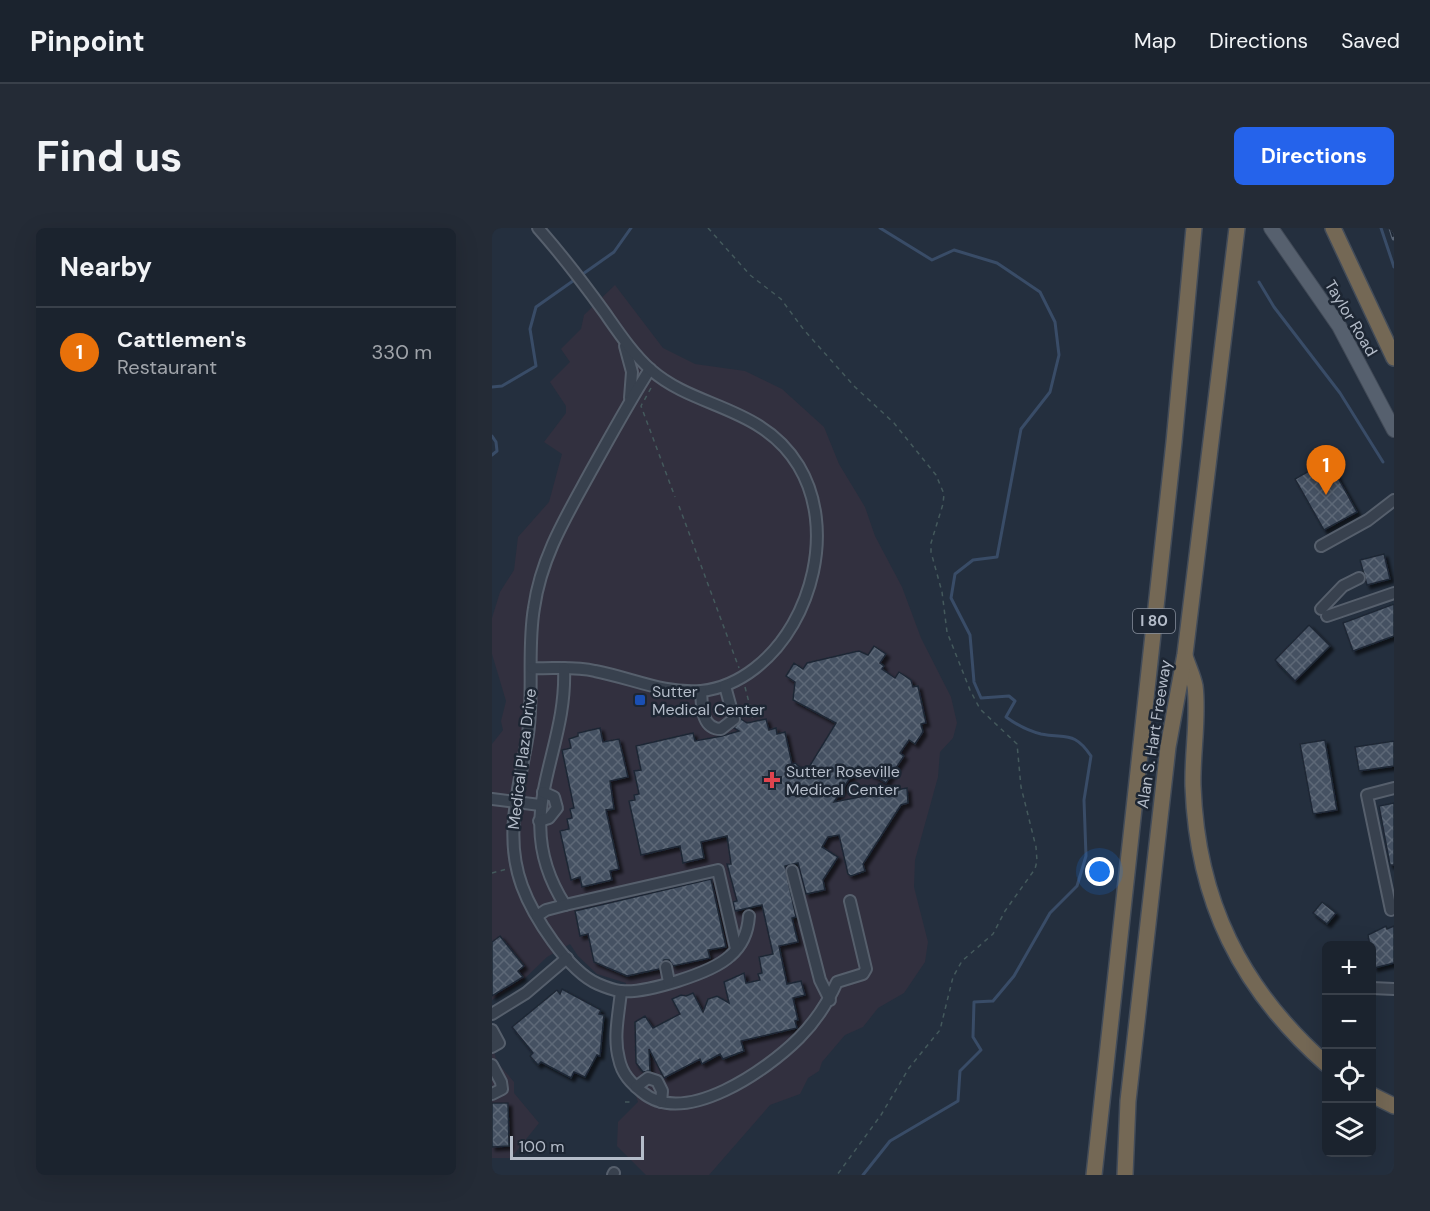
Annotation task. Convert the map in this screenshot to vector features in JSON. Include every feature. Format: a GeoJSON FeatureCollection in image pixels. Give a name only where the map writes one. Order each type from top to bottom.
{"type":"FeatureCollection","features":[{"type":"Feature","properties":{"kind":"highway","name":"Alan S. Hart Freeway"},"geometry":{"type":"LineString","coordinates":[[1094,1175],[1174,442],[1194,228]]}},
{"type":"Feature","properties":{"kind":"highway","name":"Alan S. Hart Freeway"},"geometry":{"type":"LineString","coordinates":[[1125,1175],[1128,1101],[1168,747],[1185,654],[1237,228]]}},
{"type":"Feature","properties":{"kind":"highway"},"geometry":{"type":"LineString","coordinates":[[1333,228],[1394,358]]}},
{"type":"Feature","properties":{"kind":"highway"},"geometry":{"type":"LineString","coordinates":[[1185,654],[1195,686],[1194,808],[1209,892],[1230,943],[1257,989],[1283,1022],[1322,1060]]}},
{"type":"Feature","properties":{"kind":"highway"},"geometry":{"type":"LineString","coordinates":[[1376,1098],[1394,1107]]}},
{"type":"Feature","properties":{"kind":"main road","name":"Taylor Road"},"geometry":{"type":"LineString","coordinates":[[1275,233],[1339,326],[1394,430]]}},
{"type":"Feature","properties":{"kind":"street","name":"Medical Plaza Drive"},"geometry":{"type":"LineString","coordinates":[[532,668],[594,670],[650,687],[701,691],[725,686],[742,678],[771,654],[787,634],[806,596],[814,567],[817,540],[816,513],[810,487],[789,450],[769,432],[748,420],[695,398],[650,369],[538,228]]}},
{"type":"Feature","properties":{"kind":"street"},"geometry":{"type":"LineString","coordinates":[[622,336],[632,372],[628,407]]}},
{"type":"Feature","properties":{"kind":"street","name":"Medical Plaza Drive"},"geometry":{"type":"LineString","coordinates":[[621,991],[596,984],[567,958],[537,916],[516,866],[513,843],[516,801],[530,716],[534,608],[543,568],[565,518],[650,369]]}},
{"type":"Feature","properties":{"kind":"street"},"geometry":{"type":"LineString","coordinates":[[1321,546],[1368,520],[1394,500]]}},
{"type":"Feature","properties":{"kind":"street"},"geometry":{"type":"LineString","coordinates":[[1359,578],[1343,586],[1324,612],[1394,593]]}},
{"type":"Feature","properties":{"kind":"street"},"geometry":{"type":"LineString","coordinates":[[564,668],[564,693],[540,805],[539,821],[543,860],[552,885],[565,904]]}},
{"type":"Feature","properties":{"kind":"street"},"geometry":{"type":"LineString","coordinates":[[701,691],[706,721],[716,729],[730,724],[734,713],[725,686]]}},
{"type":"Feature","properties":{"kind":"street"},"geometry":{"type":"LineString","coordinates":[[1391,910],[1390,884],[1367,795],[1394,788]]}},
{"type":"Feature","properties":{"kind":"street"},"geometry":{"type":"LineString","coordinates":[[539,821],[549,818],[557,808],[554,797],[543,792]]}},
{"type":"Feature","properties":{"kind":"street"},"geometry":{"type":"LineString","coordinates":[[492,799],[540,805]]}},
{"type":"Feature","properties":{"kind":"street"},"geometry":{"type":"LineString","coordinates":[[537,916],[546,910],[565,904],[644,891],[698,879],[718,870],[736,949]]}},
{"type":"Feature","properties":{"kind":"street"},"geometry":{"type":"LineString","coordinates":[[792,871],[820,980],[830,1000]]}},
{"type":"Feature","properties":{"kind":"street"},"geometry":{"type":"LineString","coordinates":[[749,916],[746,933],[736,949],[717,966],[669,982],[621,991],[616,1042],[619,1060],[624,1073],[636,1087],[660,1102],[673,1104],[700,1101],[746,1078],[799,1038],[830,1000],[837,982],[863,974],[866,969],[850,901]]}},
{"type":"Feature","properties":{"kind":"street"},"geometry":{"type":"LineString","coordinates":[[492,1014],[526,993],[567,958]]}},
{"type":"Feature","properties":{"kind":"street"},"geometry":{"type":"LineString","coordinates":[[666,967],[669,982]]}},
{"type":"Feature","properties":{"kind":"street"},"geometry":{"type":"LineString","coordinates":[[1376,988],[1394,988]]}},
{"type":"Feature","properties":{"kind":"street"},"geometry":{"type":"LineString","coordinates":[[492,1030],[499,1043],[492,1047]]}},
{"type":"Feature","properties":{"kind":"street"},"geometry":{"type":"LineString","coordinates":[[492,1094],[502,1089],[501,1082],[493,1071]]}},
{"type":"Feature","properties":{"kind":"street"},"geometry":{"type":"LineString","coordinates":[[636,1087],[648,1078],[657,1081],[662,1090],[660,1102]]}},
{"type":"Feature","properties":{"kind":"path"},"geometry":{"type":"LineString","coordinates":[[708,228],[750,275],[781,299],[855,387],[894,423],[936,475],[944,494],[931,543],[942,592],[947,632],[980,709],[1017,744],[1021,787],[1038,861],[1027,883],[1005,911],[993,934],[962,961],[953,977],[939,1030],[909,1068],[881,1115],[837,1175]]}},
{"type":"Feature","properties":{"kind":"path"},"geometry":{"type":"LineString","coordinates":[[651,388],[641,406],[675,497]]}},
{"type":"Feature","properties":{"kind":"path"},"geometry":{"type":"LineString","coordinates":[[679,506],[742,678],[753,718]]}},
{"type":"Feature","properties":{"kind":"path"},"geometry":{"type":"LineString","coordinates":[[492,873],[516,866]]}},
{"type":"Feature","properties":{"kind":"path"},"geometry":{"type":"LineString","coordinates":[[625,1102],[634,1102]]}},
{"type":"Feature","properties":{"kind":"shaded area"},"geometry":{"type":"Polygon","coordinates":[[[615,285],[663,348],[695,364],[745,371],[782,389],[824,427],[839,464],[865,507],[875,536],[902,587],[921,638],[951,697],[957,723],[953,738],[940,752],[938,777],[915,860],[914,887],[928,942],[925,962],[904,993],[878,1008],[863,1027],[845,1035],[822,1062],[819,1071],[808,1078],[800,1094],[770,1105],[709,1175],[646,1175],[617,1146],[618,1122],[638,1102],[624,1057],[622,1018],[626,983],[597,974],[578,956],[570,944],[547,957],[520,983],[492,1000],[492,744],[503,730],[501,721],[506,701],[492,654],[492,618],[500,592],[514,570],[518,537],[549,502],[562,454],[544,442],[566,413],[566,406],[550,382],[570,362],[561,349],[581,329],[584,315],[615,285]]]}},
{"type":"Feature","properties":{"kind":"shaded area"},"geometry":{"type":"Polygon","coordinates":[[[492,1045],[497,1062],[514,1082],[514,1093],[539,1123],[511,1158],[492,1158],[492,1045]]]}},
{"type":"Feature","properties":{"kind":"building"},"geometry":{"type":"Polygon","coordinates":[[[1328,460],[1357,512],[1324,530],[1295,479],[1328,460]]]}},
{"type":"Feature","properties":{"kind":"building"},"geometry":{"type":"Polygon","coordinates":[[[1384,554],[1390,579],[1367,585],[1360,560],[1384,554]]]}},
{"type":"Feature","properties":{"kind":"building"},"geometry":{"type":"Polygon","coordinates":[[[1394,604],[1394,636],[1353,651],[1343,623],[1394,604]]]}},
{"type":"Feature","properties":{"kind":"building"},"geometry":{"type":"Polygon","coordinates":[[[1309,625],[1330,646],[1295,681],[1275,660],[1309,625]]]}},
{"type":"Feature","properties":{"kind":"building"},"geometry":{"type":"Polygon","coordinates":[[[874,646],[886,654],[880,663],[884,666],[882,669],[895,678],[899,672],[911,680],[913,687],[918,686],[926,723],[921,724],[923,732],[915,744],[909,740],[900,753],[904,756],[886,783],[858,766],[834,802],[907,788],[908,803],[901,805],[863,864],[865,871],[851,876],[848,874],[839,835],[828,837],[822,847],[838,857],[823,880],[825,890],[806,894],[798,863],[785,866],[796,917],[792,918],[798,942],[779,946],[787,984],[801,981],[805,995],[793,998],[798,1020],[795,1021],[797,1028],[741,1041],[744,1051],[723,1059],[720,1054],[702,1064],[700,1059],[664,1078],[649,1049],[650,1071],[643,1072],[636,1063],[635,1022],[645,1016],[653,1028],[680,1014],[672,999],[681,995],[686,996],[693,993],[703,1012],[708,999],[717,996],[729,1003],[724,982],[744,973],[746,983],[760,980],[758,974],[762,973],[759,957],[773,954],[762,905],[735,911],[733,902],[737,901],[727,864],[731,864],[727,836],[701,842],[704,858],[683,863],[680,846],[641,855],[629,801],[635,800],[634,795],[639,794],[634,771],[641,770],[636,746],[693,733],[695,741],[722,736],[739,731],[734,728],[741,719],[747,723],[766,719],[769,730],[776,728],[777,734],[785,732],[792,764],[795,763],[806,772],[836,723],[793,700],[795,682],[786,676],[794,663],[803,669],[807,663],[854,652],[859,651],[868,655],[874,646]]]}},
{"type":"Feature","properties":{"kind":"building"},"geometry":{"type":"Polygon","coordinates":[[[600,728],[603,742],[619,739],[628,777],[610,781],[614,809],[606,810],[619,869],[610,871],[612,880],[582,887],[580,877],[571,880],[560,831],[569,829],[567,819],[572,818],[570,809],[574,808],[562,750],[571,748],[569,739],[578,736],[578,733],[600,728]]]}},
{"type":"Feature","properties":{"kind":"building"},"geometry":{"type":"Polygon","coordinates":[[[1325,740],[1337,810],[1313,814],[1300,744],[1325,740]]]}},
{"type":"Feature","properties":{"kind":"building"},"geometry":{"type":"Polygon","coordinates":[[[1394,741],[1394,766],[1359,771],[1355,747],[1394,741]]]}},
{"type":"Feature","properties":{"kind":"building"},"geometry":{"type":"Polygon","coordinates":[[[1394,803],[1394,865],[1390,865],[1379,806],[1394,803]]]}},
{"type":"Feature","properties":{"kind":"building"},"geometry":{"type":"Polygon","coordinates":[[[711,879],[726,947],[708,950],[710,958],[673,966],[669,960],[664,960],[659,969],[627,976],[594,962],[588,934],[580,936],[575,911],[711,879]]]}},
{"type":"Feature","properties":{"kind":"building"},"geometry":{"type":"Polygon","coordinates":[[[1322,902],[1336,913],[1327,924],[1313,913],[1322,902]]]}},
{"type":"Feature","properties":{"kind":"building"},"geometry":{"type":"Polygon","coordinates":[[[1386,926],[1387,929],[1394,926],[1394,963],[1376,968],[1376,941],[1369,941],[1368,935],[1386,926]]]}},
{"type":"Feature","properties":{"kind":"building"},"geometry":{"type":"Polygon","coordinates":[[[500,936],[524,966],[518,971],[523,977],[492,996],[492,942],[500,936]]]}},
{"type":"Feature","properties":{"kind":"building"},"geometry":{"type":"Polygon","coordinates":[[[562,989],[601,1010],[599,1014],[604,1015],[600,1056],[597,1055],[585,1077],[574,1072],[571,1078],[541,1062],[538,1065],[530,1056],[533,1053],[512,1027],[557,990],[560,994],[562,989]]]}},
{"type":"Feature","properties":{"kind":"building"},"geometry":{"type":"Polygon","coordinates":[[[492,1103],[508,1103],[509,1146],[492,1147],[492,1103]]]}},
{"type":"Feature","properties":{"kind":"waterway"},"geometry":{"type":"LineString","coordinates":[[492,387],[502,386],[536,366],[530,329],[536,307],[614,252],[631,228]]}},
{"type":"Feature","properties":{"kind":"waterway"},"geometry":{"type":"LineString","coordinates":[[863,1175],[890,1141],[958,1101],[960,1071],[981,1050],[973,1037],[974,1002],[993,1001],[1014,976],[1050,913],[1077,886],[1086,856],[1084,800],[1091,756],[1075,739],[1036,733],[1006,717],[1015,701],[1009,696],[981,698],[974,682],[970,635],[951,598],[955,574],[973,560],[997,557],[1021,429],[1050,392],[1059,355],[1055,322],[1040,292],[997,263],[954,250],[932,260],[880,228]]}},
{"type":"Feature","properties":{"kind":"waterway"},"geometry":{"type":"LineString","coordinates":[[1381,228],[1394,267]]}},
{"type":"Feature","properties":{"kind":"waterway"},"geometry":{"type":"LineString","coordinates":[[1259,282],[1274,307],[1340,393],[1383,462]]}},
{"type":"Feature","properties":{"kind":"waterway"},"geometry":{"type":"LineString","coordinates":[[492,436],[496,442],[497,451],[492,455]]}},
{"type":"Feature","properties":{"kind":"railway"},"geometry":{"type":"LineString","coordinates":[[1391,228],[1394,238]]}},
{"type":"Feature","properties":{"kind":"place","name":"Cattlemen's"},"geometry":{"type":"Point","coordinates":[1326,495]}},
{"type":"Feature","properties":{"kind":"place","name":"Sutter Medical Center"},"geometry":{"type":"Point","coordinates":[640,700]}},
{"type":"Feature","properties":{"kind":"place","name":"Sutter Roseville Medical Center"},"geometry":{"type":"Point","coordinates":[772,780]}}]}
